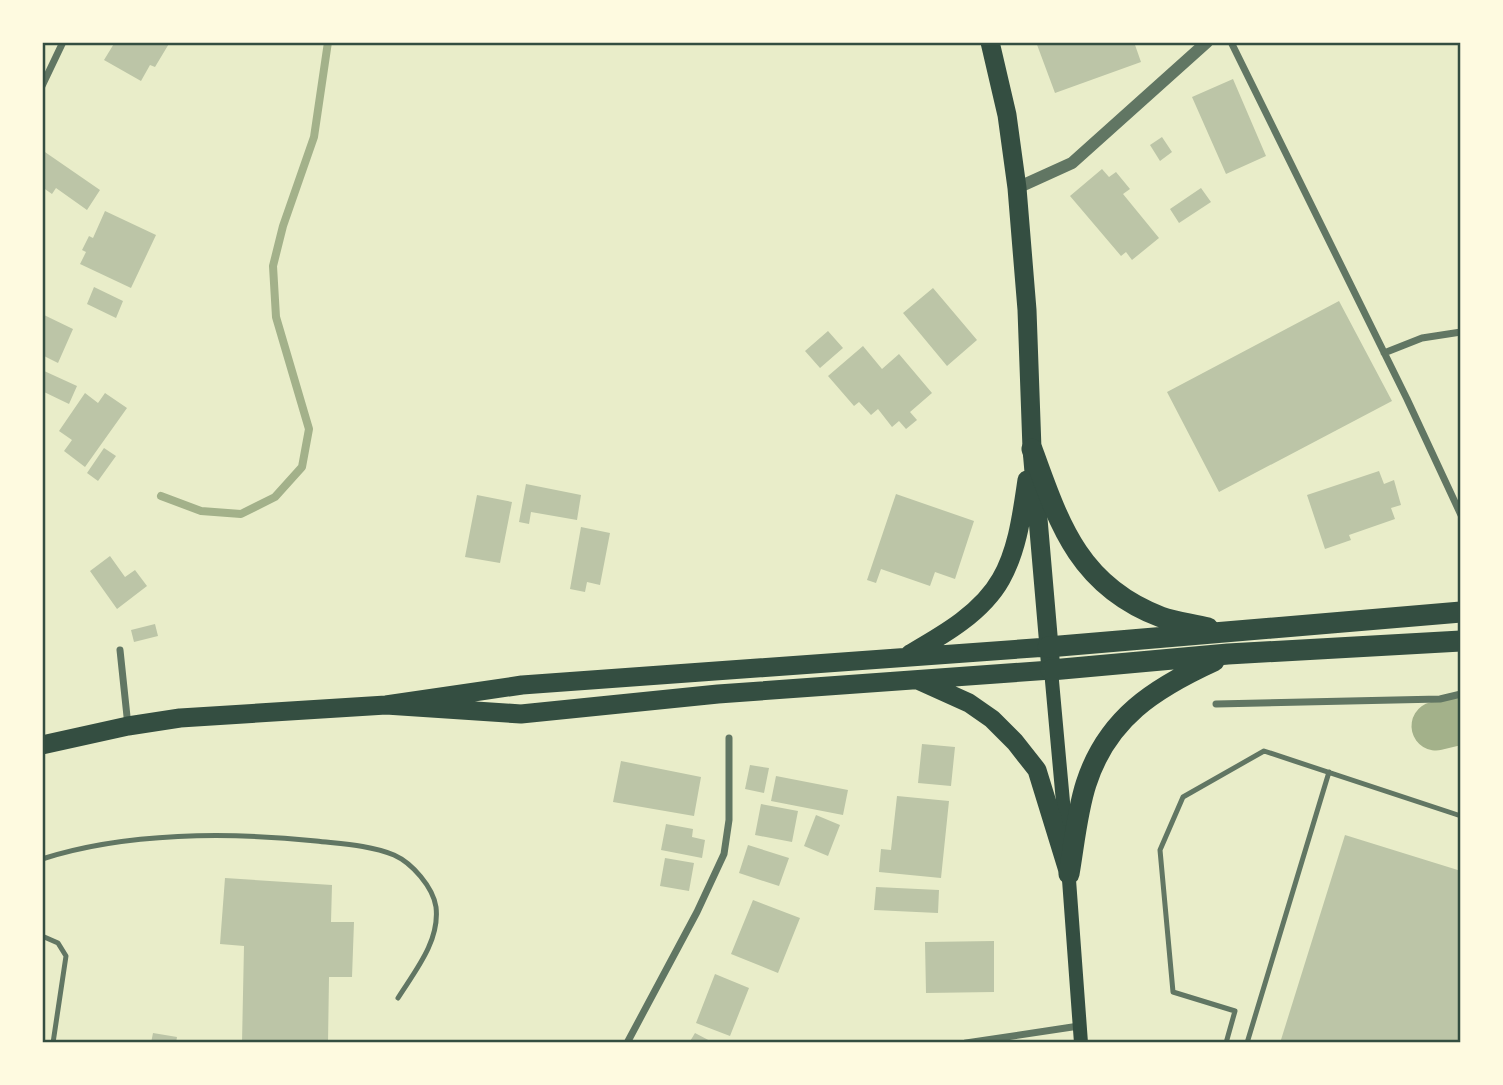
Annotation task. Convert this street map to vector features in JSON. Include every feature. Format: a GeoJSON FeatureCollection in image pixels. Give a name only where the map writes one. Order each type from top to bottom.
{"type":"FeatureCollection","features":[{"type":"Feature","properties":{"kind":"highway"},"geometry":{"type":"LineString","coordinates":[[990,42],[1007,115],[1017,188],[1027,310],[1032,449],[1051,670]]}},
{"type":"Feature","properties":{"kind":"highway"},"geometry":{"type":"LineString","coordinates":[[1032,449],[1058,519],[1090,570],[1110,589],[1135,606],[1163,618],[1227,632]]}},
{"type":"Feature","properties":{"kind":"highway"},"geometry":{"type":"LineString","coordinates":[[903,657],[947,633],[981,605],[1001,579],[1018,533],[1032,449]]}},
{"type":"Feature","properties":{"kind":"highway"},"geometry":{"type":"LineString","coordinates":[[42,745],[128,726],[180,718],[386,705],[522,685],[1048,647],[1461,612]]}},
{"type":"Feature","properties":{"kind":"highway"},"geometry":{"type":"LineString","coordinates":[[386,705],[521,714],[914,678],[1051,670],[1228,654],[1461,641]]}},
{"type":"Feature","properties":{"kind":"highway"},"geometry":{"type":"LineString","coordinates":[[1069,874],[1086,784],[1098,756],[1122,721],[1144,698],[1171,680],[1228,654]]}},
{"type":"Feature","properties":{"kind":"highway"},"geometry":{"type":"LineString","coordinates":[[914,678],[969,703],[992,719],[1015,742],[1037,770],[1069,874]]}},
{"type":"Feature","properties":{"kind":"main road"},"geometry":{"type":"LineString","coordinates":[[1051,670],[1081,1043]]}},
{"type":"Feature","properties":{"kind":"street"},"geometry":{"type":"LineString","coordinates":[[42,86],[63,42]]}},
{"type":"Feature","properties":{"kind":"street"},"geometry":{"type":"LineString","coordinates":[[1017,188],[1072,163],[1207,42]]}},
{"type":"Feature","properties":{"kind":"street"},"geometry":{"type":"LineString","coordinates":[[1231,42],[1461,515]]}},
{"type":"Feature","properties":{"kind":"street"},"geometry":{"type":"LineString","coordinates":[[1384,353],[1422,338],[1461,332]]}},
{"type":"Feature","properties":{"kind":"street"},"geometry":{"type":"LineString","coordinates":[[120,650],[128,726]]}},
{"type":"Feature","properties":{"kind":"street"},"geometry":{"type":"LineString","coordinates":[[1216,704],[1440,699],[1461,694]]}},
{"type":"Feature","properties":{"kind":"street"},"geometry":{"type":"LineString","coordinates":[[627,1043],[724,854],[729,820],[729,738]]}},
{"type":"Feature","properties":{"kind":"street"},"geometry":{"type":"LineString","coordinates":[[966,1043],[1080,1026]]}},
{"type":"Feature","properties":{"kind":"lane"},"geometry":{"type":"LineString","coordinates":[[1226,1043],[1235,1011],[1173,992],[1160,850],[1183,797],[1264,751],[1461,816]]}},
{"type":"Feature","properties":{"kind":"lane"},"geometry":{"type":"LineString","coordinates":[[1247,1043],[1329,772]]}},
{"type":"Feature","properties":{"kind":"lane"},"geometry":{"type":"LineString","coordinates":[[42,859],[77,848],[122,841],[260,835],[376,848],[397,856],[424,880],[436,903],[434,934],[422,960],[398,998]]}},
{"type":"Feature","properties":{"kind":"lane"},"geometry":{"type":"LineString","coordinates":[[42,936],[58,943],[66,956],[53,1043]]}},
{"type":"Feature","properties":{"kind":"building"},"geometry":{"type":"Polygon","coordinates":[[[115,42],[170,42],[155,67],[150,65],[141,81],[104,60],[115,42]]]}},
{"type":"Feature","properties":{"kind":"building"},"geometry":{"type":"Polygon","coordinates":[[[1036,42],[1134,42],[1141,62],[1055,93],[1036,42]]]}},
{"type":"Feature","properties":{"kind":"building"},"geometry":{"type":"Polygon","coordinates":[[[1233,79],[1266,156],[1226,174],[1192,97],[1233,79]]]}},
{"type":"Feature","properties":{"kind":"building"},"geometry":{"type":"Polygon","coordinates":[[[1162,137],[1172,152],[1160,161],[1150,145],[1162,137]]]}},
{"type":"Feature","properties":{"kind":"building"},"geometry":{"type":"Polygon","coordinates":[[[42,150],[100,190],[87,210],[56,188],[52,194],[42,187],[42,150]]]}},
{"type":"Feature","properties":{"kind":"building"},"geometry":{"type":"Polygon","coordinates":[[[1102,169],[1109,177],[1116,172],[1130,189],[1123,194],[1159,238],[1132,260],[1126,252],[1121,256],[1070,196],[1102,169]]]}},
{"type":"Feature","properties":{"kind":"building"},"geometry":{"type":"Polygon","coordinates":[[[1201,188],[1211,202],[1179,223],[1170,209],[1201,188]]]}},
{"type":"Feature","properties":{"kind":"building"},"geometry":{"type":"Polygon","coordinates":[[[105,211],[156,235],[131,288],[80,264],[86,252],[82,250],[89,236],[93,238],[105,211]]]}},
{"type":"Feature","properties":{"kind":"building"},"geometry":{"type":"Polygon","coordinates":[[[94,287],[123,301],[116,318],[87,304],[94,287]]]}},
{"type":"Feature","properties":{"kind":"building"},"geometry":{"type":"Polygon","coordinates":[[[933,288],[977,340],[947,366],[903,313],[933,288]]]}},
{"type":"Feature","properties":{"kind":"building"},"geometry":{"type":"Polygon","coordinates":[[[1339,301],[1392,401],[1219,492],[1167,392],[1339,301]]]}},
{"type":"Feature","properties":{"kind":"building"},"geometry":{"type":"Polygon","coordinates":[[[44,315],[73,329],[58,363],[42,355],[44,315]]]}},
{"type":"Feature","properties":{"kind":"building"},"geometry":{"type":"Polygon","coordinates":[[[828,331],[843,348],[820,368],[805,351],[828,331]]]}},
{"type":"Feature","properties":{"kind":"building"},"geometry":{"type":"Polygon","coordinates":[[[863,346],[882,369],[899,354],[932,393],[910,412],[917,420],[906,429],[899,421],[892,427],[878,409],[871,415],[859,402],[854,406],[828,376],[863,346]]]}},
{"type":"Feature","properties":{"kind":"building"},"geometry":{"type":"Polygon","coordinates":[[[42,370],[77,386],[69,404],[42,391],[42,370]]]}},
{"type":"Feature","properties":{"kind":"building"},"geometry":{"type":"Polygon","coordinates":[[[85,393],[98,403],[105,393],[127,408],[85,467],[64,451],[72,440],[59,431],[85,393]]]}},
{"type":"Feature","properties":{"kind":"building"},"geometry":{"type":"Polygon","coordinates":[[[104,448],[116,456],[98,481],[87,473],[104,448]]]}},
{"type":"Feature","properties":{"kind":"building"},"geometry":{"type":"Polygon","coordinates":[[[1379,471],[1384,484],[1394,480],[1401,505],[1391,508],[1395,519],[1349,535],[1351,540],[1325,549],[1307,495],[1379,471]]]}},
{"type":"Feature","properties":{"kind":"building"},"geometry":{"type":"Polygon","coordinates":[[[526,484],[581,495],[577,520],[531,512],[529,524],[519,522],[526,484]]]}},
{"type":"Feature","properties":{"kind":"building"},"geometry":{"type":"Polygon","coordinates":[[[896,494],[974,521],[955,579],[935,572],[930,586],[881,569],[876,583],[867,580],[896,494]]]}},
{"type":"Feature","properties":{"kind":"building"},"geometry":{"type":"Polygon","coordinates":[[[477,495],[512,502],[500,563],[465,557],[477,495]]]}},
{"type":"Feature","properties":{"kind":"building"},"geometry":{"type":"Polygon","coordinates":[[[581,527],[610,533],[600,585],[587,582],[585,592],[570,589],[581,527]]]}},
{"type":"Feature","properties":{"kind":"building"},"geometry":{"type":"Polygon","coordinates":[[[110,556],[125,577],[135,570],[147,586],[117,609],[90,571],[110,556]]]}},
{"type":"Feature","properties":{"kind":"building"},"geometry":{"type":"Polygon","coordinates":[[[155,624],[158,636],[134,642],[131,630],[155,624]]]}},
{"type":"Feature","properties":{"kind":"building"},"geometry":{"type":"Polygon","coordinates":[[[922,744],[955,747],[951,786],[918,783],[922,744]]]}},
{"type":"Feature","properties":{"kind":"building"},"geometry":{"type":"Polygon","coordinates":[[[621,761],[701,777],[694,816],[613,802],[621,761]]]}},
{"type":"Feature","properties":{"kind":"building"},"geometry":{"type":"Polygon","coordinates":[[[750,765],[769,768],[764,793],[745,789],[750,765]]]}},
{"type":"Feature","properties":{"kind":"building"},"geometry":{"type":"Polygon","coordinates":[[[776,776],[848,790],[843,815],[771,801],[776,776]]]}},
{"type":"Feature","properties":{"kind":"building"},"geometry":{"type":"Polygon","coordinates":[[[897,796],[949,801],[941,878],[879,872],[881,849],[891,850],[897,796]]]}},
{"type":"Feature","properties":{"kind":"building"},"geometry":{"type":"Polygon","coordinates":[[[761,804],[798,811],[792,842],[755,835],[761,804]]]}},
{"type":"Feature","properties":{"kind":"building"},"geometry":{"type":"Polygon","coordinates":[[[816,815],[840,825],[828,856],[804,846],[816,815]]]}},
{"type":"Feature","properties":{"kind":"building"},"geometry":{"type":"Polygon","coordinates":[[[666,824],[693,829],[692,837],[705,840],[702,858],[661,850],[666,824]]]}},
{"type":"Feature","properties":{"kind":"building"},"geometry":{"type":"Polygon","coordinates":[[[1345,835],[1461,871],[1461,1043],[1280,1043],[1345,835]]]}},
{"type":"Feature","properties":{"kind":"building"},"geometry":{"type":"Polygon","coordinates":[[[748,845],[789,858],[779,886],[739,873],[748,845]]]}},
{"type":"Feature","properties":{"kind":"building"},"geometry":{"type":"Polygon","coordinates":[[[665,858],[694,863],[689,891],[660,886],[665,858]]]}},
{"type":"Feature","properties":{"kind":"building"},"geometry":{"type":"Polygon","coordinates":[[[225,878],[332,885],[331,922],[354,922],[352,977],[329,977],[328,1043],[242,1043],[244,946],[220,944],[225,878]]]}},
{"type":"Feature","properties":{"kind":"building"},"geometry":{"type":"Polygon","coordinates":[[[876,887],[939,890],[938,913],[874,910],[876,887]]]}},
{"type":"Feature","properties":{"kind":"building"},"geometry":{"type":"Polygon","coordinates":[[[753,900],[800,918],[778,973],[731,954],[753,900]]]}},
{"type":"Feature","properties":{"kind":"building"},"geometry":{"type":"Polygon","coordinates":[[[994,941],[994,992],[926,993],[925,942],[994,941]]]}},
{"type":"Feature","properties":{"kind":"building"},"geometry":{"type":"Polygon","coordinates":[[[715,974],[749,988],[730,1036],[696,1023],[715,974]]]}},
{"type":"Feature","properties":{"kind":"building"},"geometry":{"type":"Polygon","coordinates":[[[153,1033],[177,1037],[176,1043],[151,1043],[153,1033]]]}},
{"type":"Feature","properties":{"kind":"building"},"geometry":{"type":"Polygon","coordinates":[[[695,1033],[714,1043],[689,1043],[695,1033]]]}},
{"type":"Feature","properties":{"kind":"waterway"},"geometry":{"type":"LineString","coordinates":[[161,496],[201,511],[241,514],[275,497],[302,467],[309,429],[276,317],[273,266],[283,226],[314,137],[328,42]]}},
{"type":"Feature","properties":{"kind":"waterway"},"geometry":{"type":"LineString","coordinates":[[1436,726],[1461,720]]}}]}
